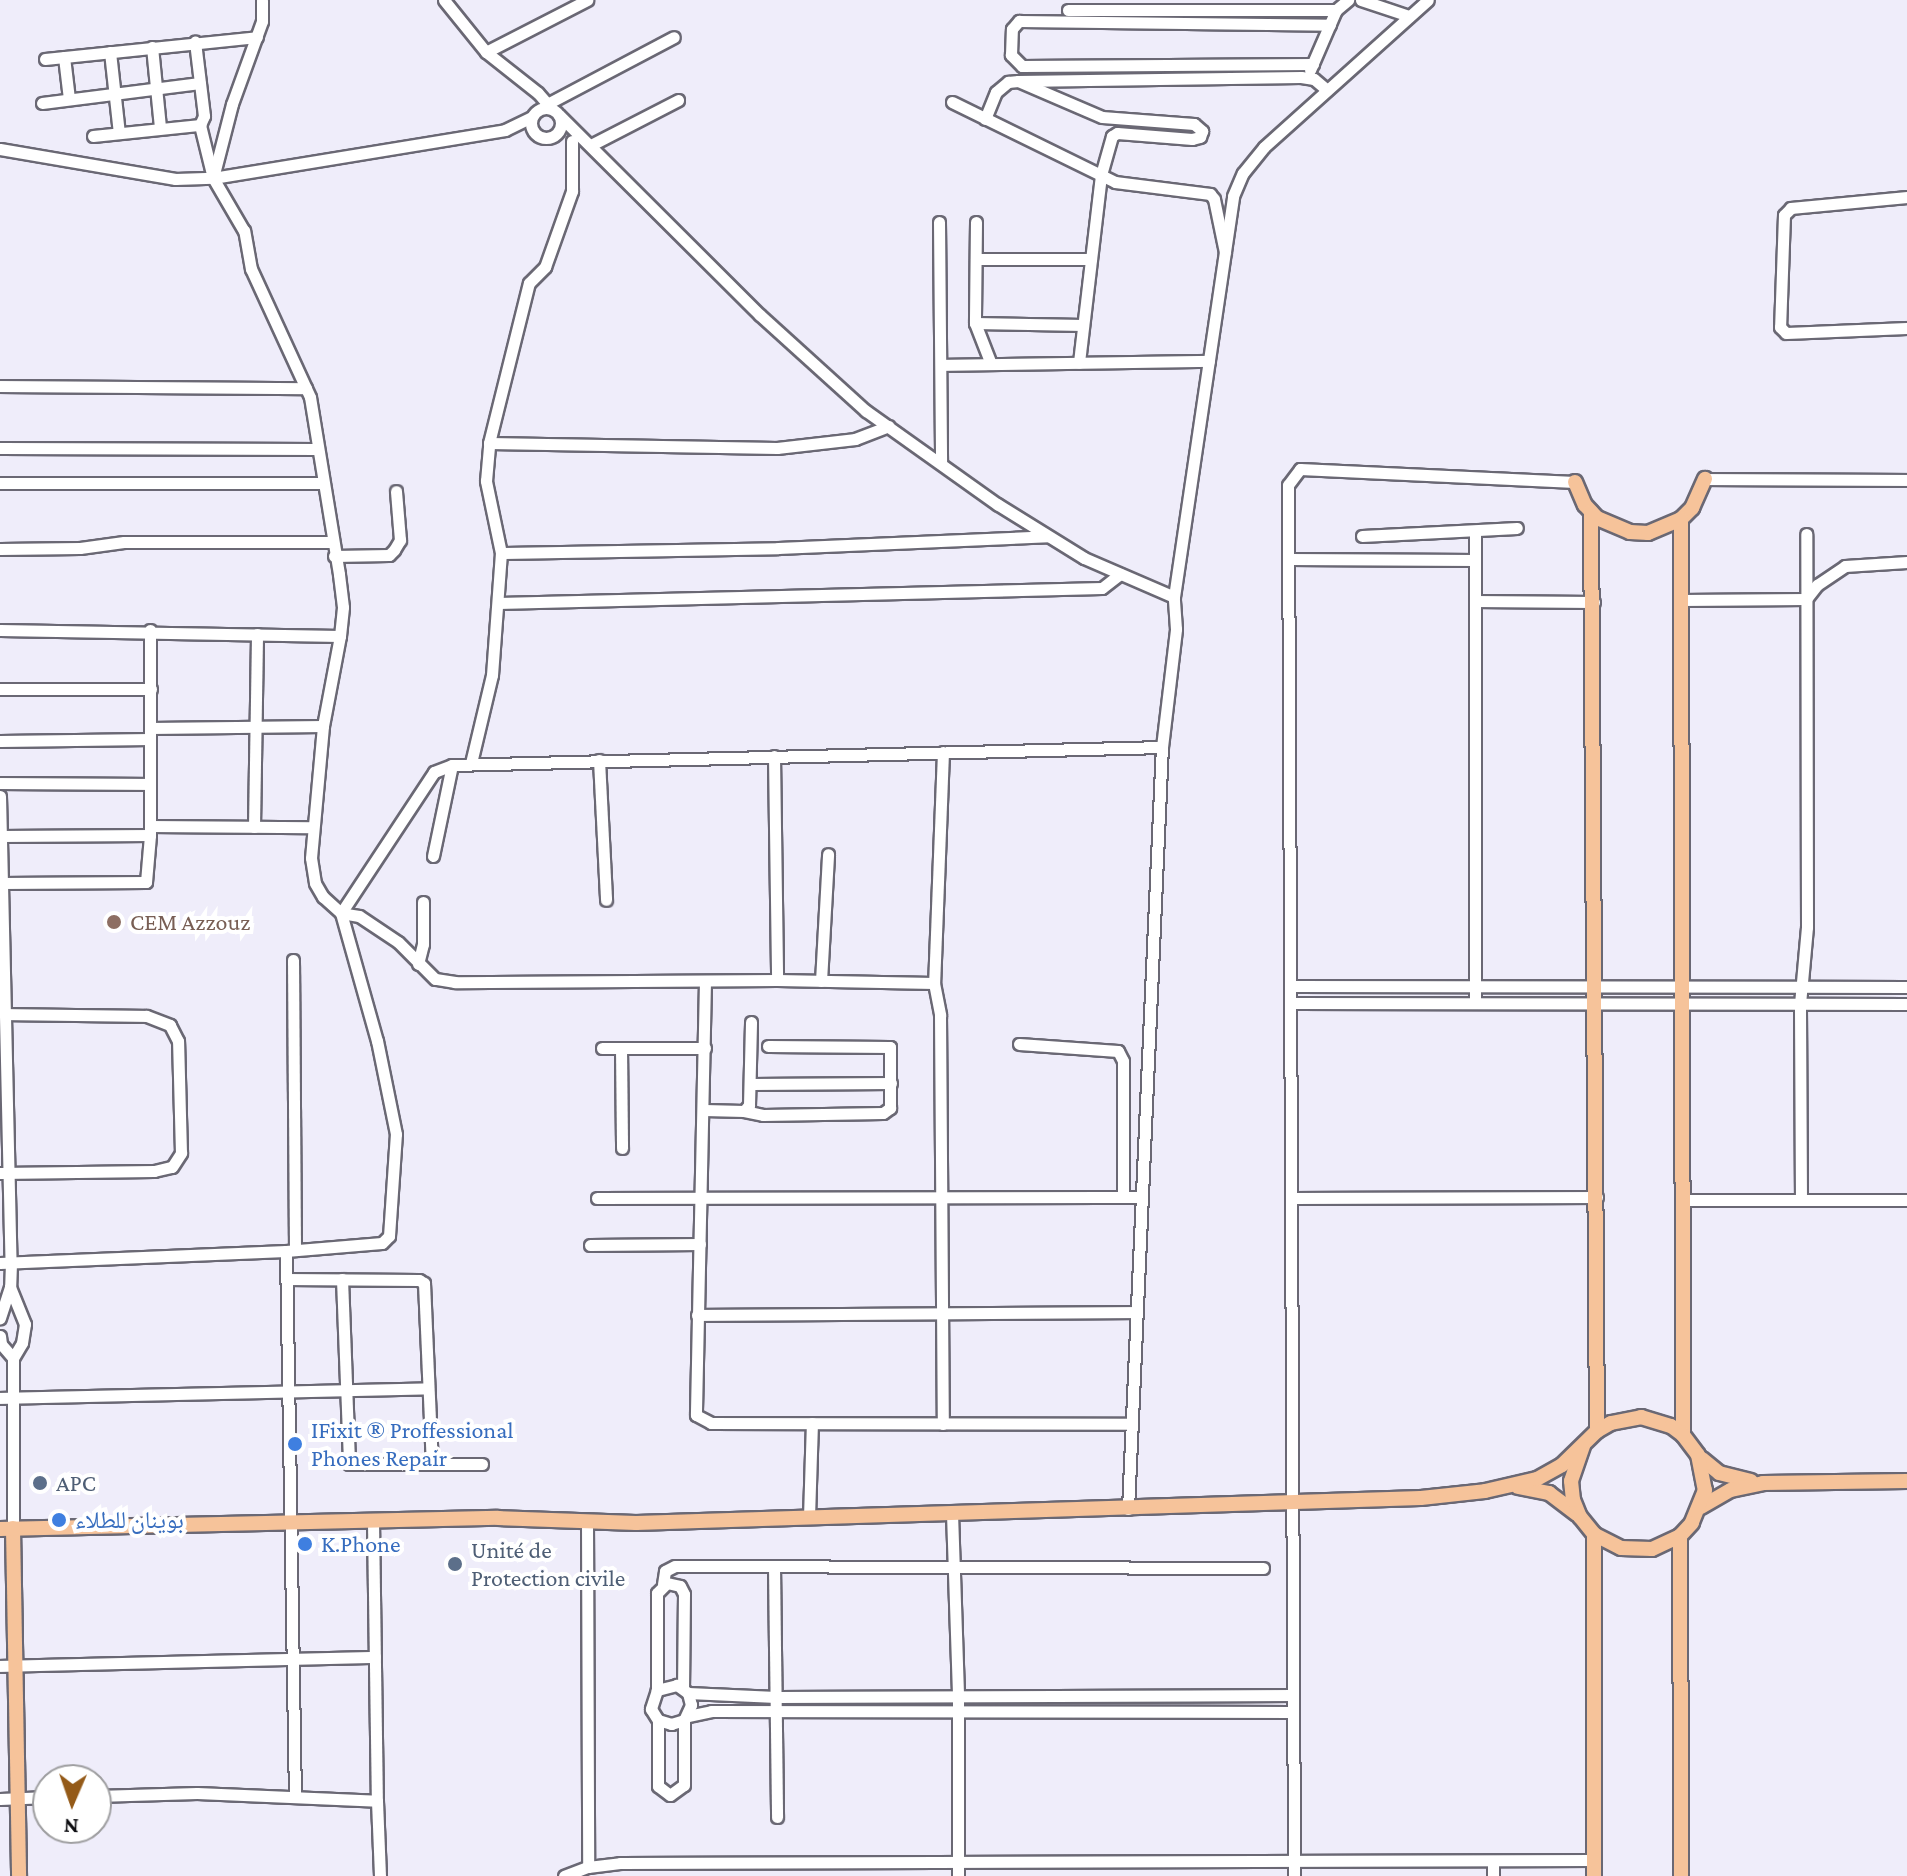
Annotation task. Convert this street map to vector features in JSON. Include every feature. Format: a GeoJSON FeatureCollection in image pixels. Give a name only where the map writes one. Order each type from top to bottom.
{"type":"FeatureCollection","features":[{"type":"Feature","properties":{"kind":"main road"},"geometry":{"type":"LineString","coordinates":[[1591,512],[1613,527],[1630,532],[1657,530],[1681,519],[1692,508],[1705,479]]}},
{"type":"Feature","properties":{"kind":"main road"},"geometry":{"type":"LineString","coordinates":[[1575,482],[1591,512],[1594,602],[1597,1431]]}},
{"type":"Feature","properties":{"kind":"main road"},"geometry":{"type":"LineString","coordinates":[[1681,519],[1685,986],[1683,1435]]}},
{"type":"Feature","properties":{"kind":"main road"},"geometry":{"type":"LineString","coordinates":[[19,1876],[8,1665],[7,1528],[498,1518],[587,1521],[809,1517],[1432,1498],[1510,1487],[1550,1472],[1597,1431],[1611,1423],[1641,1417],[1656,1420],[1683,1435],[1698,1455],[1719,1473],[1763,1483]]}},
{"type":"Feature","properties":{"kind":"main road"},"geometry":{"type":"LineString","coordinates":[[1580,1517],[1571,1481],[1583,1446]]}},
{"type":"Feature","properties":{"kind":"main road"},"geometry":{"type":"LineString","coordinates":[[1698,1455],[1704,1481],[1701,1507]]}},
{"type":"Feature","properties":{"kind":"main road"},"geometry":{"type":"LineString","coordinates":[[1510,1487],[1549,1493],[1580,1517],[1594,1534],[1621,1548],[1637,1550],[1652,1549],[1680,1536],[1701,1507],[1731,1490],[1763,1483],[1907,1481]]}},
{"type":"Feature","properties":{"kind":"main road"},"geometry":{"type":"LineString","coordinates":[[1594,1534],[1594,1876]]}},
{"type":"Feature","properties":{"kind":"main road"},"geometry":{"type":"LineString","coordinates":[[1680,1536],[1681,1876]]}},
{"type":"Feature","properties":{"kind":"street"},"geometry":{"type":"LineString","coordinates":[[213,178],[232,104],[257,37],[262,0]]}},
{"type":"Feature","properties":{"kind":"street"},"geometry":{"type":"LineString","coordinates":[[444,0],[486,52],[553,109],[760,315],[866,411],[1049,536],[1120,574],[1174,597]]}},
{"type":"Feature","properties":{"kind":"street"},"geometry":{"type":"LineString","coordinates":[[486,52],[587,0]]}},
{"type":"Feature","properties":{"kind":"street"},"geometry":{"type":"LineString","coordinates":[[1306,78],[1336,10],[1348,0]]}},
{"type":"Feature","properties":{"kind":"street"},"geometry":{"type":"LineString","coordinates":[[1361,0],[1409,16]]}},
{"type":"Feature","properties":{"kind":"street"},"geometry":{"type":"LineString","coordinates":[[1128,1509],[1162,747],[1176,629],[1174,597],[1233,196],[1243,173],[1264,147],[1428,0]]}},
{"type":"Feature","properties":{"kind":"street"},"geometry":{"type":"LineString","coordinates":[[1313,64],[1022,66],[1014,61],[1012,29],[1019,21],[1068,10],[1336,10]]}},
{"type":"Feature","properties":{"kind":"street"},"geometry":{"type":"LineString","coordinates":[[1068,10],[1330,25]]}},
{"type":"Feature","properties":{"kind":"street"},"geometry":{"type":"LineString","coordinates":[[45,59],[257,37]]}},
{"type":"Feature","properties":{"kind":"street"},"geometry":{"type":"LineString","coordinates":[[505,130],[543,108],[553,109],[674,37]]}},
{"type":"Feature","properties":{"kind":"street"},"geometry":{"type":"LineString","coordinates":[[195,42],[204,116],[200,125],[213,178],[244,231],[251,269],[306,388],[343,607],[323,726],[313,827],[311,858],[315,883],[323,897],[341,913],[359,916],[398,942],[435,979],[455,982],[777,980],[934,983]]}},
{"type":"Feature","properties":{"kind":"street"},"geometry":{"type":"LineString","coordinates":[[152,47],[160,127]]}},
{"type":"Feature","properties":{"kind":"street"},"geometry":{"type":"LineString","coordinates":[[110,52],[119,133]]}},
{"type":"Feature","properties":{"kind":"street"},"geometry":{"type":"LineString","coordinates":[[64,57],[69,99]]}},
{"type":"Feature","properties":{"kind":"street"},"geometry":{"type":"LineString","coordinates":[[985,119],[996,92],[1008,82],[1018,81],[1306,78],[1327,90]]}},
{"type":"Feature","properties":{"kind":"street"},"geometry":{"type":"LineString","coordinates":[[521,80],[531,96],[531,127],[537,135]]}},
{"type":"Feature","properties":{"kind":"street"},"geometry":{"type":"LineString","coordinates":[[1018,81],[1109,119],[1200,127],[1200,137],[1192,139],[1117,133],[1112,136],[1101,175],[1079,363]]}},
{"type":"Feature","properties":{"kind":"street"},"geometry":{"type":"LineString","coordinates":[[42,103],[200,83]]}},
{"type":"Feature","properties":{"kind":"street"},"geometry":{"type":"LineString","coordinates":[[0,149],[175,179],[213,178],[505,130],[572,141],[594,148],[678,100]]}},
{"type":"Feature","properties":{"kind":"street"},"geometry":{"type":"LineString","coordinates":[[952,102],[1132,187],[1210,194],[1214,199],[1219,237],[1225,252]]}},
{"type":"Feature","properties":{"kind":"street"},"geometry":{"type":"LineString","coordinates":[[552,137],[559,130],[553,109]]}},
{"type":"Feature","properties":{"kind":"street"},"geometry":{"type":"LineString","coordinates":[[93,136],[200,125]]}},
{"type":"Feature","properties":{"kind":"street"},"geometry":{"type":"LineString","coordinates":[[471,763],[492,675],[501,553],[486,481],[489,443],[529,283],[545,267],[572,191],[572,141]]}},
{"type":"Feature","properties":{"kind":"street"},"geometry":{"type":"LineString","coordinates":[[1907,197],[1791,208],[1784,215],[1780,327],[1786,333],[1907,328]]}},
{"type":"Feature","properties":{"kind":"street"},"geometry":{"type":"LineString","coordinates":[[939,222],[941,463]]}},
{"type":"Feature","properties":{"kind":"street"},"geometry":{"type":"LineString","coordinates":[[976,222],[975,323],[991,364]]}},
{"type":"Feature","properties":{"kind":"street"},"geometry":{"type":"LineString","coordinates":[[976,259],[1091,259]]}},
{"type":"Feature","properties":{"kind":"street"},"geometry":{"type":"LineString","coordinates":[[975,323],[1083,325]]}},
{"type":"Feature","properties":{"kind":"street"},"geometry":{"type":"LineString","coordinates":[[941,365],[1209,361]]}},
{"type":"Feature","properties":{"kind":"street"},"geometry":{"type":"LineString","coordinates":[[0,386],[306,388]]}},
{"type":"Feature","properties":{"kind":"street"},"geometry":{"type":"LineString","coordinates":[[489,443],[777,448],[855,439],[889,426]]}},
{"type":"Feature","properties":{"kind":"street"},"geometry":{"type":"LineString","coordinates":[[0,448],[318,449]]}},
{"type":"Feature","properties":{"kind":"street"},"geometry":{"type":"LineString","coordinates":[[1294,1876],[1288,485],[1300,469],[1575,482]]}},
{"type":"Feature","properties":{"kind":"street"},"geometry":{"type":"LineString","coordinates":[[1705,479],[1907,480]]}},
{"type":"Feature","properties":{"kind":"street"},"geometry":{"type":"LineString","coordinates":[[0,483],[323,483]]}},
{"type":"Feature","properties":{"kind":"street"},"geometry":{"type":"LineString","coordinates":[[334,556],[389,555],[394,550],[400,540],[396,491]]}},
{"type":"Feature","properties":{"kind":"street"},"geometry":{"type":"LineString","coordinates":[[1362,536],[1517,528]]}},
{"type":"Feature","properties":{"kind":"street"},"geometry":{"type":"LineString","coordinates":[[1475,531],[1475,1003]]}},
{"type":"Feature","properties":{"kind":"street"},"geometry":{"type":"LineString","coordinates":[[1801,1200],[1800,1004],[1807,927],[1806,534]]}},
{"type":"Feature","properties":{"kind":"street"},"geometry":{"type":"LineString","coordinates":[[501,553],[778,548],[1049,536]]}},
{"type":"Feature","properties":{"kind":"street"},"geometry":{"type":"LineString","coordinates":[[0,549],[80,548],[155,541],[288,545],[331,542]]}},
{"type":"Feature","properties":{"kind":"street"},"geometry":{"type":"LineString","coordinates":[[1289,559],[1475,560]]}},
{"type":"Feature","properties":{"kind":"street"},"geometry":{"type":"LineString","coordinates":[[1806,599],[1817,585],[1845,566],[1907,562]]}},
{"type":"Feature","properties":{"kind":"street"},"geometry":{"type":"LineString","coordinates":[[498,603],[1102,588],[1120,574]]}},
{"type":"Feature","properties":{"kind":"street"},"geometry":{"type":"LineString","coordinates":[[1682,600],[1806,599]]}},
{"type":"Feature","properties":{"kind":"street"},"geometry":{"type":"LineString","coordinates":[[1475,601],[1594,602]]}},
{"type":"Feature","properties":{"kind":"street"},"geometry":{"type":"LineString","coordinates":[[0,630],[150,630],[340,636]]}},
{"type":"Feature","properties":{"kind":"street"},"geometry":{"type":"LineString","coordinates":[[2,883],[143,884],[148,878],[150,630]]}},
{"type":"Feature","properties":{"kind":"street"},"geometry":{"type":"LineString","coordinates":[[254,827],[257,634]]}},
{"type":"Feature","properties":{"kind":"street"},"geometry":{"type":"LineString","coordinates":[[0,689],[151,689]]}},
{"type":"Feature","properties":{"kind":"street"},"geometry":{"type":"LineString","coordinates":[[0,741],[255,726],[323,726]]}},
{"type":"Feature","properties":{"kind":"street"},"geometry":{"type":"LineString","coordinates":[[5,1263],[290,1250],[382,1243],[389,1236],[396,1134],[377,1041],[341,913],[434,772],[452,765],[471,763],[1162,747]]}},
{"type":"Feature","properties":{"kind":"street"},"geometry":{"type":"LineString","coordinates":[[943,752],[934,983],[940,1015],[943,1424]]}},
{"type":"Feature","properties":{"kind":"street"},"geometry":{"type":"LineString","coordinates":[[774,756],[777,980]]}},
{"type":"Feature","properties":{"kind":"street"},"geometry":{"type":"LineString","coordinates":[[599,760],[606,900]]}},
{"type":"Feature","properties":{"kind":"street"},"geometry":{"type":"LineString","coordinates":[[433,856],[452,765]]}},
{"type":"Feature","properties":{"kind":"street"},"geometry":{"type":"LineString","coordinates":[[0,783],[150,784]]}},
{"type":"Feature","properties":{"kind":"street"},"geometry":{"type":"LineString","coordinates":[[0,796],[5,1014],[5,1263],[10,1287],[25,1324],[22,1343],[13,1358],[7,1528]]}},
{"type":"Feature","properties":{"kind":"street"},"geometry":{"type":"LineString","coordinates":[[1,836],[313,827]]}},
{"type":"Feature","properties":{"kind":"street"},"geometry":{"type":"LineString","coordinates":[[821,981],[828,854]]}},
{"type":"Feature","properties":{"kind":"street"},"geometry":{"type":"LineString","coordinates":[[418,964],[423,944],[423,902]]}},
{"type":"Feature","properties":{"kind":"street"},"geometry":{"type":"LineString","coordinates":[[293,960],[290,1250],[286,1279],[295,1797]]}},
{"type":"Feature","properties":{"kind":"street"},"geometry":{"type":"LineString","coordinates":[[705,981],[696,1415],[711,1423],[1130,1424]]}},
{"type":"Feature","properties":{"kind":"street"},"geometry":{"type":"LineString","coordinates":[[1291,986],[1907,987]]}},
{"type":"Feature","properties":{"kind":"street"},"geometry":{"type":"LineString","coordinates":[[1291,1003],[1907,1004]]}},
{"type":"Feature","properties":{"kind":"street"},"geometry":{"type":"LineString","coordinates":[[4,1173],[172,1167],[181,1153],[178,1041],[170,1025],[146,1016],[5,1014]]}},
{"type":"Feature","properties":{"kind":"street"},"geometry":{"type":"LineString","coordinates":[[744,1111],[749,1105],[752,1084],[751,1022]]}},
{"type":"Feature","properties":{"kind":"street"},"geometry":{"type":"LineString","coordinates":[[1019,1044],[1118,1051],[1123,1061],[1123,1197]]}},
{"type":"Feature","properties":{"kind":"street"},"geometry":{"type":"LineString","coordinates":[[704,1110],[763,1115],[883,1113],[890,1108],[892,1051],[886,1045],[768,1046]]}},
{"type":"Feature","properties":{"kind":"street"},"geometry":{"type":"LineString","coordinates":[[602,1048],[705,1048]]}},
{"type":"Feature","properties":{"kind":"street"},"geometry":{"type":"LineString","coordinates":[[621,1048],[622,1148]]}},
{"type":"Feature","properties":{"kind":"street"},"geometry":{"type":"LineString","coordinates":[[752,1084],[891,1083]]}},
{"type":"Feature","properties":{"kind":"street"},"geometry":{"type":"LineString","coordinates":[[597,1198],[1142,1197]]}},
{"type":"Feature","properties":{"kind":"street"},"geometry":{"type":"LineString","coordinates":[[1292,1198],[1597,1197]]}},
{"type":"Feature","properties":{"kind":"street"},"geometry":{"type":"LineString","coordinates":[[1685,1200],[1907,1200]]}},
{"type":"Feature","properties":{"kind":"street"},"geometry":{"type":"LineString","coordinates":[[590,1245],[700,1244]]}},
{"type":"Feature","properties":{"kind":"street"},"geometry":{"type":"LineString","coordinates":[[286,1279],[419,1280],[424,1283],[432,1464]]}},
{"type":"Feature","properties":{"kind":"street"},"geometry":{"type":"LineString","coordinates":[[342,1279],[349,1464],[482,1464]]}},
{"type":"Feature","properties":{"kind":"street"},"geometry":{"type":"LineString","coordinates":[[0,1318],[10,1287]]}},
{"type":"Feature","properties":{"kind":"street"},"geometry":{"type":"LineString","coordinates":[[697,1315],[1136,1312]]}},
{"type":"Feature","properties":{"kind":"street"},"geometry":{"type":"LineString","coordinates":[[0,1336],[1,1344],[13,1358]]}},
{"type":"Feature","properties":{"kind":"street"},"geometry":{"type":"LineString","coordinates":[[0,1398],[428,1388]]}},
{"type":"Feature","properties":{"kind":"street"},"geometry":{"type":"LineString","coordinates":[[809,1517],[812,1423]]}},
{"type":"Feature","properties":{"kind":"street"},"geometry":{"type":"LineString","coordinates":[[952,1513],[959,1711],[958,1876]]}},
{"type":"Feature","properties":{"kind":"street"},"geometry":{"type":"LineString","coordinates":[[587,1521],[588,1867]]}},
{"type":"Feature","properties":{"kind":"street"},"geometry":{"type":"LineString","coordinates":[[373,1522],[380,1876]]}},
{"type":"Feature","properties":{"kind":"street"},"geometry":{"type":"LineString","coordinates":[[663,1584],[675,1583],[684,1594],[686,1690],[691,1705],[686,1718],[684,1785],[670,1795],[658,1786],[658,1720],[651,1709],[657,1690],[657,1593],[663,1584],[665,1571],[675,1566],[1263,1568]]}},
{"type":"Feature","properties":{"kind":"street"},"geometry":{"type":"LineString","coordinates":[[774,1566],[777,1817]]}},
{"type":"Feature","properties":{"kind":"street"},"geometry":{"type":"LineString","coordinates":[[8,1665],[375,1657]]}},
{"type":"Feature","properties":{"kind":"street"},"geometry":{"type":"LineString","coordinates":[[657,1690],[670,1684],[686,1690],[776,1697],[1293,1695]]}},
{"type":"Feature","properties":{"kind":"street"},"geometry":{"type":"LineString","coordinates":[[1156,1694],[1156,1710]]}},
{"type":"Feature","properties":{"kind":"street"},"geometry":{"type":"LineString","coordinates":[[658,1720],[671,1724],[711,1711],[1293,1712]]}},
{"type":"Feature","properties":{"kind":"street"},"geometry":{"type":"LineString","coordinates":[[112,1796],[197,1793],[377,1801]]}},
{"type":"Feature","properties":{"kind":"street"},"geometry":{"type":"LineString","coordinates":[[0,1799],[32,1798]]}},
{"type":"Feature","properties":{"kind":"street"},"geometry":{"type":"LineString","coordinates":[[564,1876],[588,1867],[628,1862],[1593,1860]]}},
{"type":"Feature","properties":{"kind":"street"},"geometry":{"type":"LineString","coordinates":[[1493,1861],[1493,1876]]}},
{"type":"Feature","properties":{"kind":"place","name":"CEM Azzouz"},"geometry":{"type":"Point","coordinates":[114,922]}},
{"type":"Feature","properties":{"kind":"place","name":"IFixit ® Proffessional Phones Repair"},"geometry":{"type":"Point","coordinates":[295,1444]}},
{"type":"Feature","properties":{"kind":"place","name":"APC"},"geometry":{"type":"Point","coordinates":[40,1483]}},
{"type":"Feature","properties":{"kind":"place","name":"بوينان للطلاء"},"geometry":{"type":"Point","coordinates":[59,1520]}},
{"type":"Feature","properties":{"kind":"place","name":"K.Phone"},"geometry":{"type":"Point","coordinates":[305,1544]}},
{"type":"Feature","properties":{"kind":"place","name":"Unité de Protection civile"},"geometry":{"type":"Point","coordinates":[455,1564]}}]}
